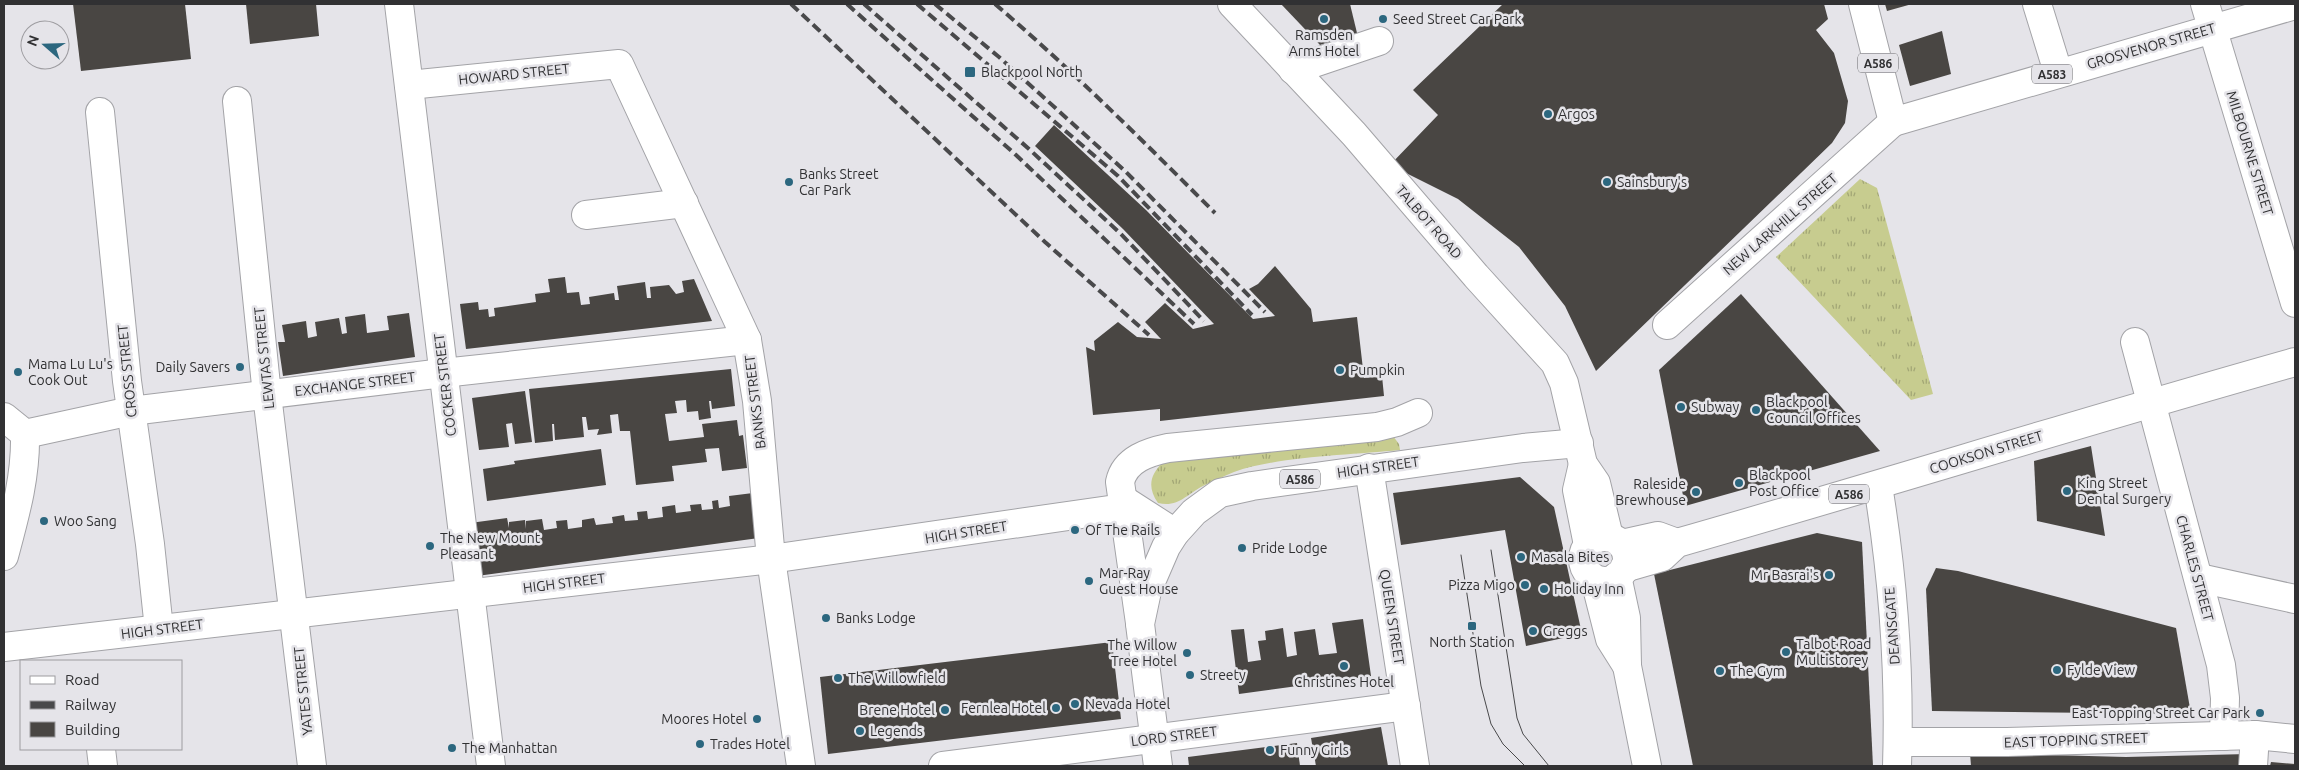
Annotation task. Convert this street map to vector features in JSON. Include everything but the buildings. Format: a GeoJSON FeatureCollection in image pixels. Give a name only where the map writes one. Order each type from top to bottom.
{"type":"FeatureCollection","features":[{"type":"Feature","properties":{"kind":"street","name":"COCKER STREET"},"geometry":{"type":"LineString","coordinates":[[399,4],[491,766]]}},
{"type":"Feature","properties":{"kind":"street","name":"TALBOT ROAD"},"geometry":{"type":"LineString","coordinates":[[1232,4],[1354,134],[1470,269],[1555,363],[1568,400],[1581,453],[1577,490],[1609,558],[1610,639],[1627,666],[1647,766]]}},
{"type":"Feature","properties":{"kind":"street","name":"A586"},"geometry":{"type":"LineString","coordinates":[[1863,4],[1893,122]]}},
{"type":"Feature","properties":{"kind":"street"},"geometry":{"type":"LineString","coordinates":[[2037,4],[2058,72]]}},
{"type":"Feature","properties":{"kind":"street","name":"GROSVENOR STREET"},"geometry":{"type":"LineString","coordinates":[[1893,122],[2058,72],[2209,16],[2295,5]]}},
{"type":"Feature","properties":{"kind":"street","name":"MILBOURNE STREET"},"geometry":{"type":"LineString","coordinates":[[2209,16],[2295,303]]}},
{"type":"Feature","properties":{"kind":"street"},"geometry":{"type":"LineString","coordinates":[[1293,70],[1379,41]]}},
{"type":"Feature","properties":{"kind":"street","name":"HOWARD STREET"},"geometry":{"type":"LineString","coordinates":[[409,85],[619,64]]}},
{"type":"Feature","properties":{"kind":"street","name":"BANKS STREET"},"geometry":{"type":"LineString","coordinates":[[619,64],[747,340],[757,401],[771,559],[801,766]]}},
{"type":"Feature","properties":{"kind":"street","name":"LEWTAS STREET"},"geometry":{"type":"LineString","coordinates":[[237,101],[267,395],[294,615]]}},
{"type":"Feature","properties":{"kind":"street","name":"CROSS STREET"},"geometry":{"type":"LineString","coordinates":[[100,112],[131,411],[150,544],[159,629]]}},
{"type":"Feature","properties":{"kind":"street","name":"NEW LARKHILL STREET"},"geometry":{"type":"LineString","coordinates":[[1666,325],[1893,122]]}},
{"type":"Feature","properties":{"kind":"street"},"geometry":{"type":"LineString","coordinates":[[586,215],[684,203]]}},
{"type":"Feature","properties":{"kind":"street","name":"EXCHANGE STREET"},"geometry":{"type":"LineString","coordinates":[[25,434],[131,411],[443,373],[747,340]]}},
{"type":"Feature","properties":{"kind":"street","name":"CHARLES STREET"},"geometry":{"type":"LineString","coordinates":[[2135,342],[2221,665],[2225,698],[2224,736]]}},
{"type":"Feature","properties":{"kind":"street","name":"COOKSON STREET"},"geometry":{"type":"LineString","coordinates":[[1609,558],[1662,557],[1677,543],[1878,486],[2151,402],[2295,362]]}},
{"type":"Feature","properties":{"kind":"street"},"geometry":{"type":"LineString","coordinates":[[1538,446],[1552,428],[1568,400]]}},
{"type":"Feature","properties":{"kind":"street"},"geometry":{"type":"LineString","coordinates":[[1140,624],[1122,495],[1135,460],[1151,451],[1377,426],[1397,422],[1418,413]]}},
{"type":"Feature","properties":{"kind":"street"},"geometry":{"type":"LineString","coordinates":[[4,417],[25,434],[26,460],[22,490],[5,549]]}},
{"type":"Feature","properties":{"kind":"street","name":"HIGH STREET"},"geometry":{"type":"LineString","coordinates":[[1140,624],[1152,578],[1175,533],[1202,504],[1220,493],[1252,486],[1369,468],[1538,446],[1581,453]]}},
{"type":"Feature","properties":{"kind":"street","name":"QUEEN STREET"},"geometry":{"type":"LineString","coordinates":[[1369,468],[1415,766]]}},
{"type":"Feature","properties":{"kind":"street","name":"DEANSGATE"},"geometry":{"type":"LineString","coordinates":[[1878,486],[1884,525],[1893,626],[1897,754]]}},
{"type":"Feature","properties":{"kind":"street"},"geometry":{"type":"LineString","coordinates":[[1122,495],[1175,533]]}},
{"type":"Feature","properties":{"kind":"street","name":"HIGH STREET"},"geometry":{"type":"LineString","coordinates":[[4,647],[87,650],[159,629],[771,559],[1122,495]]}},
{"type":"Feature","properties":{"kind":"street"},"geometry":{"type":"LineString","coordinates":[[2199,578],[2295,599]]}},
{"type":"Feature","properties":{"kind":"street","name":"YATES STREET"},"geometry":{"type":"LineString","coordinates":[[294,615],[312,766]]}},
{"type":"Feature","properties":{"kind":"street","name":"A586"},"geometry":{"type":"LineString","coordinates":[[1140,624],[1158,766]]}},
{"type":"Feature","properties":{"kind":"street","name":"LORD STREET"},"geometry":{"type":"LineString","coordinates":[[943,766],[1406,706]]}},
{"type":"Feature","properties":{"kind":"street"},"geometry":{"type":"LineString","coordinates":[[2253,766],[2255,735]]}},
{"type":"Feature","properties":{"kind":"street","name":"EAST TOPPING STREET"},"geometry":{"type":"LineString","coordinates":[[1897,754],[2007,742],[2255,735],[2295,739]]}},
{"type":"Feature","properties":{"kind":"street"},"geometry":{"type":"LineString","coordinates":[[101,750],[103,766]]}},
{"type":"Feature","properties":{"kind":"green space"},"geometry":{"type":"Polygon","coordinates":[[[1860,179],[1877,188],[1933,394],[1911,400],[1776,257],[1860,179]]]}},
{"type":"Feature","properties":{"kind":"green space"},"geometry":{"type":"Polygon","coordinates":[[[1393,436],[1399,444],[1400,450],[1294,459],[1252,467],[1218,479],[1171,504],[1158,503],[1152,492],[1153,476],[1163,462],[1393,436]]]}},
{"type":"Feature","properties":{"kind":"tram line"},"geometry":{"type":"LineString","coordinates":[[1491,550],[1517,718],[1523,734],[1549,766]]}},
{"type":"Feature","properties":{"kind":"tram line"},"geometry":{"type":"LineString","coordinates":[[1461,555],[1481,686],[1491,724],[1503,744],[1525,766]]}},
{"type":"Feature","properties":{"kind":"railway"},"geometry":{"type":"LineString","coordinates":[[791,4],[1045,242],[1149,335]]}},
{"type":"Feature","properties":{"kind":"railway"},"geometry":{"type":"LineString","coordinates":[[847,4],[1016,155],[1194,324]]}},
{"type":"Feature","properties":{"kind":"railway"},"geometry":{"type":"LineString","coordinates":[[864,4],[1029,149],[1121,234],[1204,321]]}},
{"type":"Feature","properties":{"kind":"railway"},"geometry":{"type":"LineString","coordinates":[[917,4],[1118,176],[1252,315]]}},
{"type":"Feature","properties":{"kind":"railway"},"geometry":{"type":"LineString","coordinates":[[935,4],[999,57],[1125,171],[1265,312]]}},
{"type":"Feature","properties":{"kind":"railway"},"geometry":{"type":"LineString","coordinates":[[995,4],[1079,80],[1215,213]]}},
{"type":"Feature","properties":{"kind":"place","name":"Ramsden Arms Hotel"},"geometry":{"type":"Point","coordinates":[1324,19]}},
{"type":"Feature","properties":{"kind":"place","name":"Seed Street Car Park"},"geometry":{"type":"Point","coordinates":[1383,19]}},
{"type":"Feature","properties":{"kind":"place","name":"Blackpool North"},"geometry":{"type":"Point","coordinates":[970,72]}},
{"type":"Feature","properties":{"kind":"place","name":"Argos"},"geometry":{"type":"Point","coordinates":[1548,114]}},
{"type":"Feature","properties":{"kind":"place","name":"Banks Street Car Park"},"geometry":{"type":"Point","coordinates":[789,182]}},
{"type":"Feature","properties":{"kind":"place","name":"Sainsbury's"},"geometry":{"type":"Point","coordinates":[1607,182]}},
{"type":"Feature","properties":{"kind":"place","name":"Daily Savers"},"geometry":{"type":"Point","coordinates":[240,367]}},
{"type":"Feature","properties":{"kind":"place","name":"Pumpkin"},"geometry":{"type":"Point","coordinates":[1340,370]}},
{"type":"Feature","properties":{"kind":"place","name":"Mama Lu Lu's Cook Out"},"geometry":{"type":"Point","coordinates":[18,372]}},
{"type":"Feature","properties":{"kind":"place","name":"Subway"},"geometry":{"type":"Point","coordinates":[1681,407]}},
{"type":"Feature","properties":{"kind":"place","name":"Blackpool Council Offices"},"geometry":{"type":"Point","coordinates":[1756,410]}},
{"type":"Feature","properties":{"kind":"place","name":"Blackpool Post Office"},"geometry":{"type":"Point","coordinates":[1739,483]}},
{"type":"Feature","properties":{"kind":"place","name":"King Street Dental Surgery"},"geometry":{"type":"Point","coordinates":[2067,491]}},
{"type":"Feature","properties":{"kind":"place","name":"Raleside Brewhouse"},"geometry":{"type":"Point","coordinates":[1696,492]}},
{"type":"Feature","properties":{"kind":"place","name":"Woo Sang"},"geometry":{"type":"Point","coordinates":[44,521]}},
{"type":"Feature","properties":{"kind":"place","name":"Of The Rails"},"geometry":{"type":"Point","coordinates":[1075,530]}},
{"type":"Feature","properties":{"kind":"place","name":"The New Mount Pleasant"},"geometry":{"type":"Point","coordinates":[430,546]}},
{"type":"Feature","properties":{"kind":"place","name":"Pride Lodge"},"geometry":{"type":"Point","coordinates":[1242,548]}},
{"type":"Feature","properties":{"kind":"place","name":"Masala Bites"},"geometry":{"type":"Point","coordinates":[1521,557]}},
{"type":"Feature","properties":{"kind":"place","name":"Mr Basrai's"},"geometry":{"type":"Point","coordinates":[1829,575]}},
{"type":"Feature","properties":{"kind":"place","name":"Mar-Ray Guest House"},"geometry":{"type":"Point","coordinates":[1089,581]}},
{"type":"Feature","properties":{"kind":"place","name":"Pizza Migo"},"geometry":{"type":"Point","coordinates":[1525,585]}},
{"type":"Feature","properties":{"kind":"place","name":"Holiday Inn"},"geometry":{"type":"Point","coordinates":[1544,589]}},
{"type":"Feature","properties":{"kind":"place","name":"Banks Lodge"},"geometry":{"type":"Point","coordinates":[826,618]}},
{"type":"Feature","properties":{"kind":"place","name":"North Station"},"geometry":{"type":"Point","coordinates":[1472,626]}},
{"type":"Feature","properties":{"kind":"place","name":"Greggs"},"geometry":{"type":"Point","coordinates":[1533,631]}},
{"type":"Feature","properties":{"kind":"place","name":"Talbot Road Multistorey"},"geometry":{"type":"Point","coordinates":[1786,652]}},
{"type":"Feature","properties":{"kind":"place","name":"The Willow Tree Hotel"},"geometry":{"type":"Point","coordinates":[1187,653]}},
{"type":"Feature","properties":{"kind":"place","name":"Christines Hotel"},"geometry":{"type":"Point","coordinates":[1344,666]}},
{"type":"Feature","properties":{"kind":"place","name":"Fylde View"},"geometry":{"type":"Point","coordinates":[2057,670]}},
{"type":"Feature","properties":{"kind":"place","name":"The Gym"},"geometry":{"type":"Point","coordinates":[1720,671]}},
{"type":"Feature","properties":{"kind":"place","name":"Streety"},"geometry":{"type":"Point","coordinates":[1190,675]}},
{"type":"Feature","properties":{"kind":"place","name":"The Willowfield"},"geometry":{"type":"Point","coordinates":[838,678]}},
{"type":"Feature","properties":{"kind":"place","name":"Nevada Hotel"},"geometry":{"type":"Point","coordinates":[1075,704]}},
{"type":"Feature","properties":{"kind":"place","name":"Fernlea Hotel"},"geometry":{"type":"Point","coordinates":[1056,708]}},
{"type":"Feature","properties":{"kind":"place","name":"Brene Hotel"},"geometry":{"type":"Point","coordinates":[945,710]}},
{"type":"Feature","properties":{"kind":"place","name":"East Topping Street Car Park"},"geometry":{"type":"Point","coordinates":[2260,713]}},
{"type":"Feature","properties":{"kind":"place","name":"Moores Hotel"},"geometry":{"type":"Point","coordinates":[757,719]}},
{"type":"Feature","properties":{"kind":"place","name":"Legends"},"geometry":{"type":"Point","coordinates":[860,731]}},
{"type":"Feature","properties":{"kind":"place","name":"Trades Hotel"},"geometry":{"type":"Point","coordinates":[700,744]}},
{"type":"Feature","properties":{"kind":"place","name":"The Manhattan"},"geometry":{"type":"Point","coordinates":[452,748]}},
{"type":"Feature","properties":{"kind":"place","name":"Funny Girls"},"geometry":{"type":"Point","coordinates":[1270,750]}}]}
